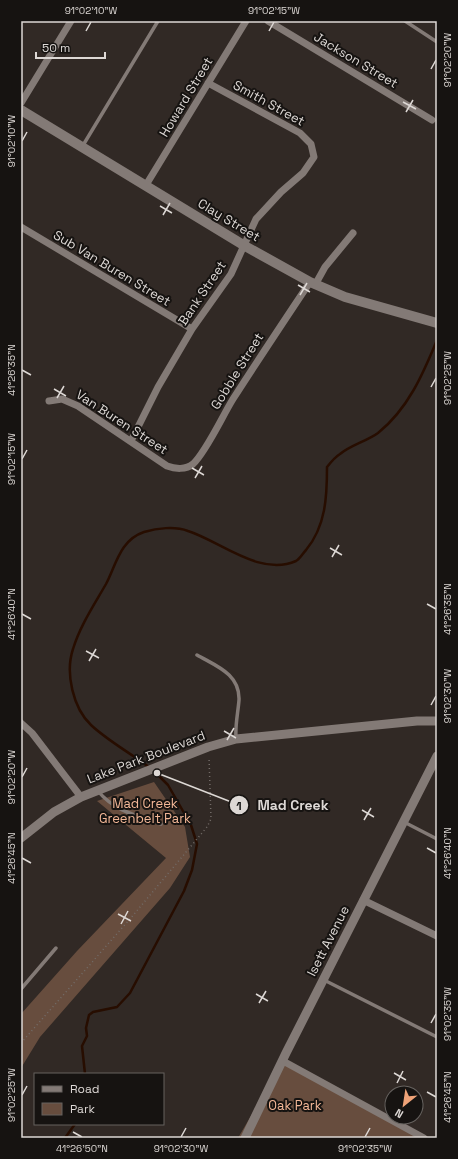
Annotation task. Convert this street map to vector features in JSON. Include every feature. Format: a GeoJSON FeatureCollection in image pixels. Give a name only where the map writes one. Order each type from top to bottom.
{"type":"FeatureCollection","features":[{"type":"Feature","properties":{"kind":"main road","name":"Clay Street"},"geometry":{"type":"LineString","coordinates":[[21,110],[245,246],[313,284],[345,297],[432,321]]}},
{"type":"Feature","properties":{"kind":"street"},"geometry":{"type":"LineString","coordinates":[[21,104],[71,21]]}},
{"type":"Feature","properties":{"kind":"street","name":"Howard Street"},"geometry":{"type":"LineString","coordinates":[[146,185],[246,21]]}},
{"type":"Feature","properties":{"kind":"street","name":"Jackson Street"},"geometry":{"type":"LineString","coordinates":[[268,21],[432,120]]}},
{"type":"Feature","properties":{"kind":"street","name":"Smith Street"},"geometry":{"type":"LineString","coordinates":[[208,83],[300,133],[308,140],[313,148]]}},
{"type":"Feature","properties":{"kind":"street","name":"Bank Street"},"geometry":{"type":"LineString","coordinates":[[131,441],[158,387],[192,329],[231,274],[256,219],[281,192],[303,173],[314,157],[313,148]]}},
{"type":"Feature","properties":{"kind":"street","name":"Sub Van Buren Street"},"geometry":{"type":"LineString","coordinates":[[21,227],[192,329]]}},
{"type":"Feature","properties":{"kind":"street","name":"Gobble Street"},"geometry":{"type":"LineString","coordinates":[[182,468],[194,463],[272,337],[353,233]]}},
{"type":"Feature","properties":{"kind":"street","name":"Van Buren Street"},"geometry":{"type":"LineString","coordinates":[[49,401],[62,399],[68,401],[167,466],[182,468]]}},
{"type":"Feature","properties":{"kind":"street","name":"Lake Park Boulevard"},"geometry":{"type":"LineString","coordinates":[[21,838],[54,812],[81,797],[208,747],[236,739],[417,721],[437,721]]}},
{"type":"Feature","properties":{"kind":"street"},"geometry":{"type":"LineString","coordinates":[[21,723],[32,733],[81,797]]}},
{"type":"Feature","properties":{"kind":"street","name":"Isett Avenue"},"geometry":{"type":"LineString","coordinates":[[245,1138],[363,900],[403,822],[434,769],[437,756]]}},
{"type":"Feature","properties":{"kind":"street"},"geometry":{"type":"LineString","coordinates":[[363,900],[437,936]]}},
{"type":"Feature","properties":{"kind":"street"},"geometry":{"type":"LineString","coordinates":[[282,1061],[424,1138]]}},
{"type":"Feature","properties":{"kind":"lane"},"geometry":{"type":"LineString","coordinates":[[82,147],[158,21]]}},
{"type":"Feature","properties":{"kind":"lane"},"geometry":{"type":"LineString","coordinates":[[405,21],[437,42]]}},
{"type":"Feature","properties":{"kind":"lane"},"geometry":{"type":"LineString","coordinates":[[197,655],[229,674],[236,682],[239,700],[236,719],[236,739]]}},
{"type":"Feature","properties":{"kind":"lane"},"geometry":{"type":"LineString","coordinates":[[98,790],[108,803],[161,824]]}},
{"type":"Feature","properties":{"kind":"lane"},"geometry":{"type":"LineString","coordinates":[[403,822],[437,839]]}},
{"type":"Feature","properties":{"kind":"lane"},"geometry":{"type":"LineString","coordinates":[[21,989],[56,948]]}},
{"type":"Feature","properties":{"kind":"lane"},"geometry":{"type":"LineString","coordinates":[[323,980],[437,1037]]}},
{"type":"Feature","properties":{"kind":"path"},"geometry":{"type":"LineString","coordinates":[[21,1043],[130,919],[207,827],[211,819],[208,747]]}},
{"type":"Feature","properties":{"kind":"green space","name":"Mad Creek Greenbelt Park"},"geometry":{"type":"Polygon","coordinates":[[[154,782],[185,827],[190,857],[170,888],[40,1037],[21,1068],[21,1014],[77,951],[166,858],[97,801],[154,782]]]}},
{"type":"Feature","properties":{"kind":"green space","name":"Oak Park"},"geometry":{"type":"Polygon","coordinates":[[[283,1061],[384,1114],[384,1125],[405,1125],[430,1138],[238,1138],[283,1061]]]}},
{"type":"Feature","properties":{"kind":"waterway"},"geometry":{"type":"LineString","coordinates":[[150,768],[91,725],[79,709],[75,700],[70,679],[71,658],[76,640],[124,547],[129,541],[144,532],[155,529],[177,528],[200,536],[240,556],[254,561],[282,565],[296,561],[313,541],[318,531],[326,500],[327,467],[344,451],[378,433],[389,424],[414,390],[437,340]]}},
{"type":"Feature","properties":{"kind":"waterway"},"geometry":{"type":"LineString","coordinates":[[85,1073],[82,1046],[87,1036],[86,1028],[89,1015],[93,1012],[117,1007],[130,993],[184,891],[192,870],[197,844],[191,825],[168,785],[154,771]]}},
{"type":"Feature","properties":{"kind":"waterway"},"geometry":{"type":"LineString","coordinates":[[65,1138],[74,1125]]}},
{"type":"Feature","properties":{"kind":"place","name":"Mad Creek"},"geometry":{"type":"Point","coordinates":[157,773]}}]}
